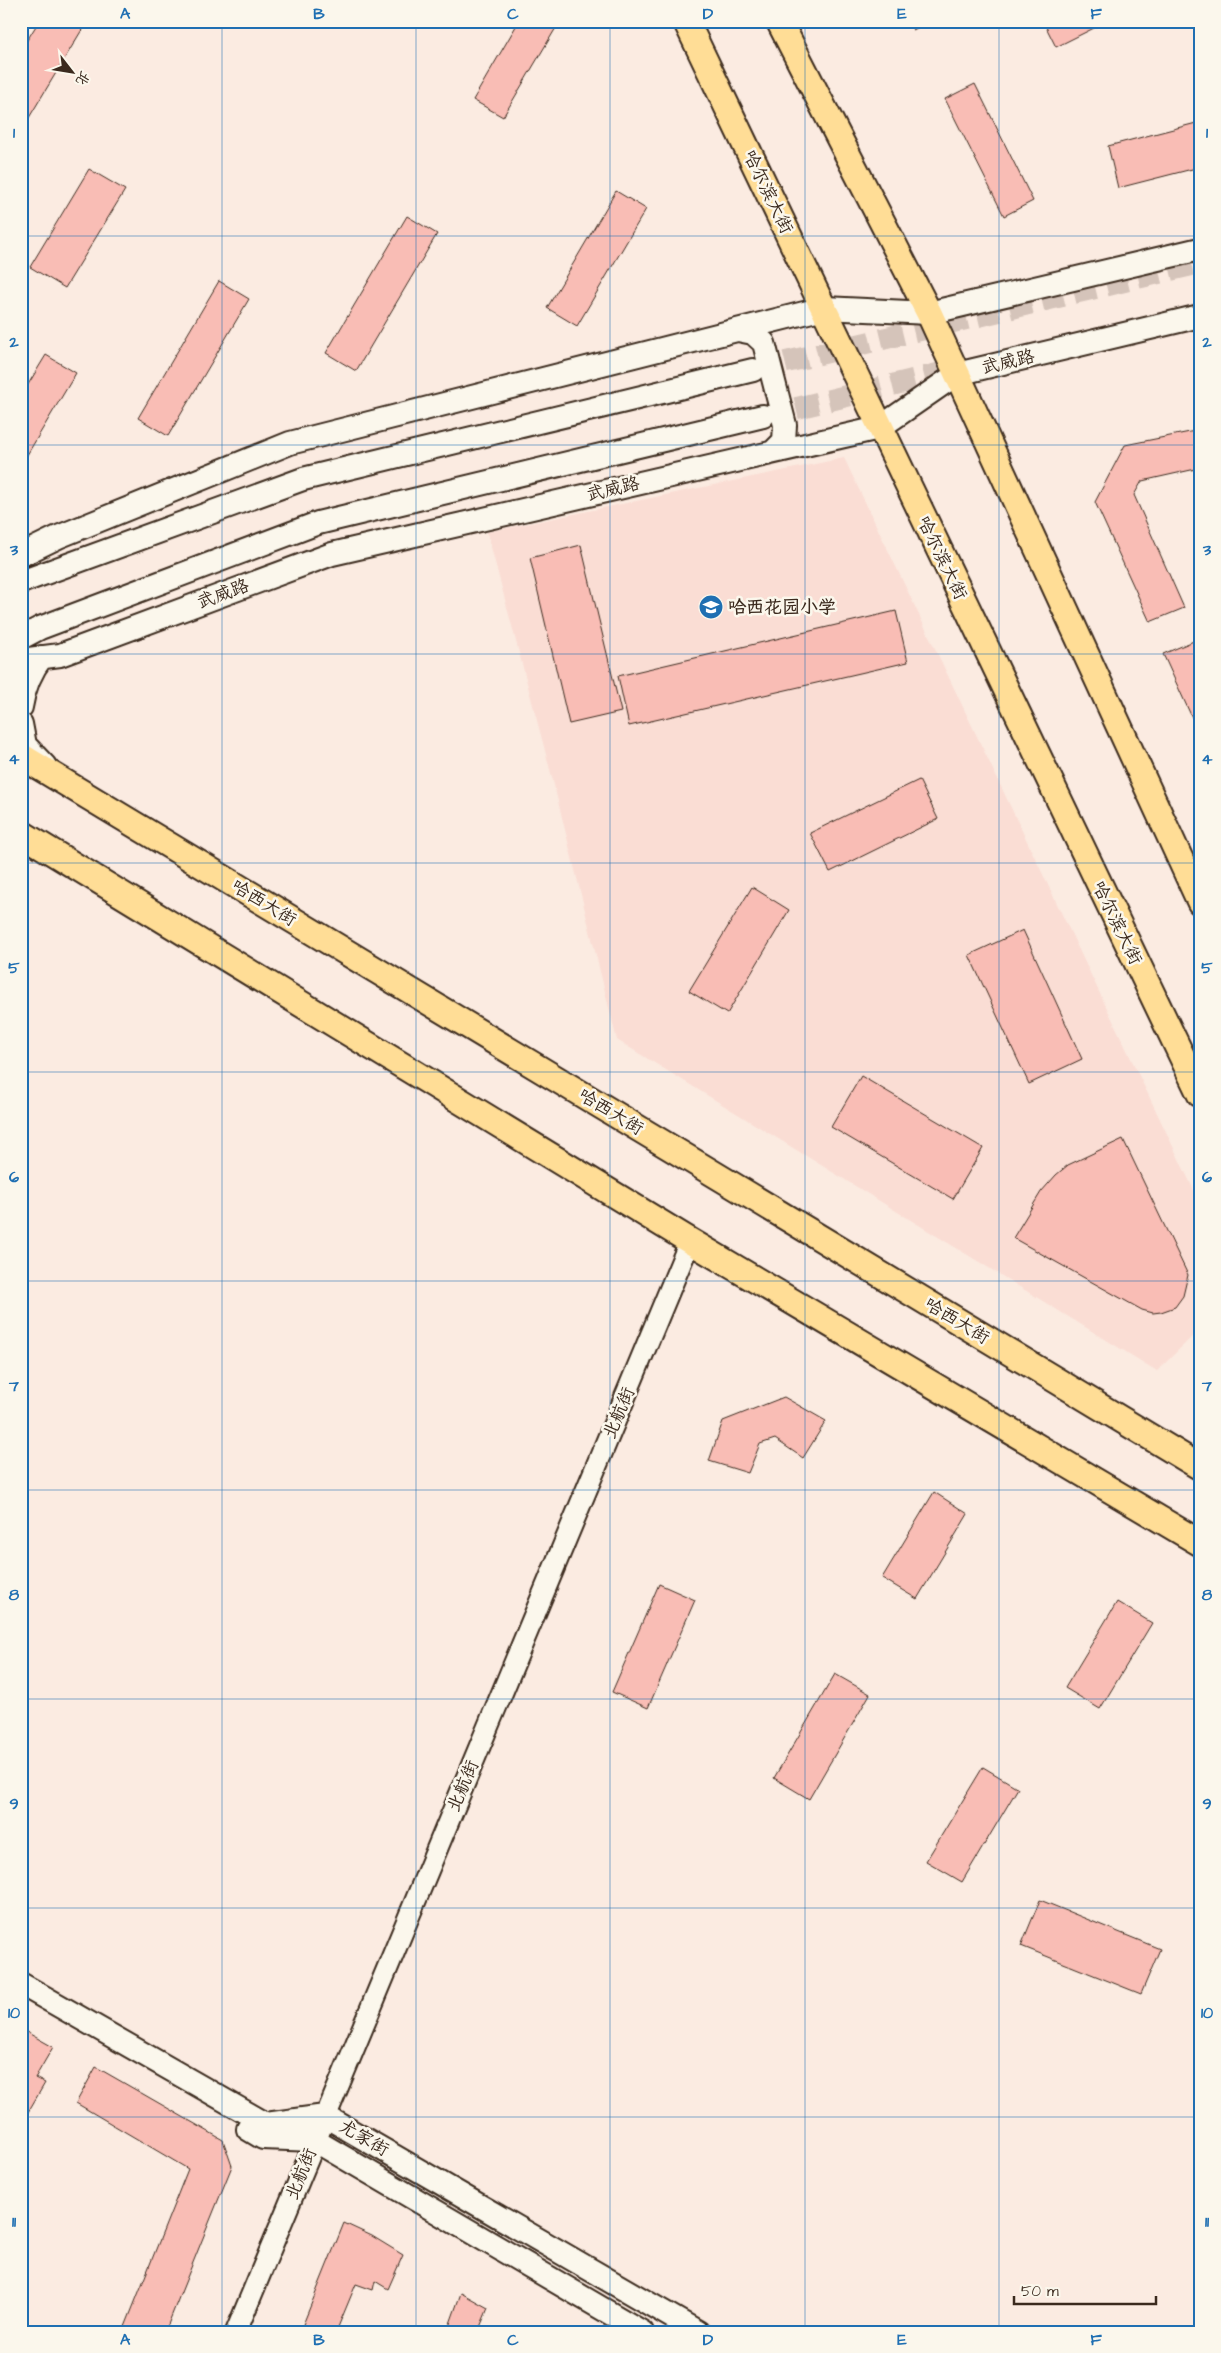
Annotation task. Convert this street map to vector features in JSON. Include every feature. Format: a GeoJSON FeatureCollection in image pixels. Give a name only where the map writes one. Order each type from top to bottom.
{"type":"FeatureCollection","features":[{"type":"Feature","properties":{"kind":"main road","name":"哈尔滨大街"},"geometry":{"type":"LineString","coordinates":[[686,21],[824,308],[879,428],[1200,1094]]}},
{"type":"Feature","properties":{"kind":"main road"},"geometry":{"type":"LineString","coordinates":[[779,21],[929,313],[1200,902]]}},
{"type":"Feature","properties":{"kind":"main road"},"geometry":{"type":"LineString","coordinates":[[21,555],[58,537],[290,443],[824,308],[929,313],[1200,249]]}},
{"type":"Feature","properties":{"kind":"main road","name":"武威路"},"geometry":{"type":"LineString","coordinates":[[32,658],[60,655],[332,554],[879,428],[957,374],[1200,316]]}},
{"type":"Feature","properties":{"kind":"main road"},"geometry":{"type":"LineString","coordinates":[[738,330],[753,333],[764,343],[785,425],[784,441],[773,452]]}},
{"type":"Feature","properties":{"kind":"main road"},"geometry":{"type":"LineString","coordinates":[[21,582],[303,479],[754,370]]}},
{"type":"Feature","properties":{"kind":"main road","name":"武威路"},"geometry":{"type":"LineString","coordinates":[[21,638],[40,628],[318,523],[763,416]]}},
{"type":"Feature","properties":{"kind":"main road"},"geometry":{"type":"LineString","coordinates":[[21,707],[23,694],[32,670],[32,658]]}},
{"type":"Feature","properties":{"kind":"main road"},"geometry":{"type":"LineString","coordinates":[[21,724],[25,744],[54,776]]}},
{"type":"Feature","properties":{"kind":"main road","name":"哈西大街"},"geometry":{"type":"LineString","coordinates":[[21,756],[1200,1468]]}},
{"type":"Feature","properties":{"kind":"main road"},"geometry":{"type":"LineString","coordinates":[[21,833],[690,1241],[1200,1542]]}},
{"type":"Feature","properties":{"kind":"main road","name":"尤家街"},"geometry":{"type":"LineString","coordinates":[[21,1984],[266,2124],[325,2116],[698,2332]]}},
{"type":"Feature","properties":{"kind":"main road","name":"尤家街"},"geometry":{"type":"LineString","coordinates":[[21,2000],[263,2138],[314,2140],[642,2332]]}},
{"type":"Feature","properties":{"kind":"street","name":"北航街"},"geometry":{"type":"LineString","coordinates":[[236,2332],[314,2140],[690,1241]]}},
{"type":"Feature","properties":{"kind":"shaded area"},"geometry":{"type":"Polygon","coordinates":[[[844,458],[1200,1203],[1200,1329],[1157,1371],[617,1040],[552,777],[487,532],[844,458]]]}},
{"type":"Feature","properties":{"kind":"building"},"geometry":{"type":"Polygon","coordinates":[[[39,21],[86,23],[27,121],[21,117],[21,50],[39,21]]]}},
{"type":"Feature","properties":{"kind":"building"},"geometry":{"type":"Polygon","coordinates":[[[148,21],[165,21],[161,29],[148,21]]]}},
{"type":"Feature","properties":{"kind":"building"},"geometry":{"type":"Polygon","coordinates":[[[519,21],[560,21],[503,117],[473,100],[519,21]]]}},
{"type":"Feature","properties":{"kind":"building"},"geometry":{"type":"Polygon","coordinates":[[[908,21],[931,21],[913,30],[908,21]]]}},
{"type":"Feature","properties":{"kind":"building"},"geometry":{"type":"Polygon","coordinates":[[[1043,21],[1108,21],[1056,47],[1043,21]]]}},
{"type":"Feature","properties":{"kind":"building"},"geometry":{"type":"Polygon","coordinates":[[[975,84],[1033,201],[1004,216],[945,99],[975,84]]]}},
{"type":"Feature","properties":{"kind":"building"},"geometry":{"type":"Polygon","coordinates":[[[1200,122],[1200,167],[1118,188],[1108,146],[1200,122]]]}},
{"type":"Feature","properties":{"kind":"building"},"geometry":{"type":"Polygon","coordinates":[[[89,169],[125,190],[65,288],[30,267],[89,169]]]}},
{"type":"Feature","properties":{"kind":"building"},"geometry":{"type":"Polygon","coordinates":[[[616,191],[646,209],[577,326],[547,308],[616,191]]]}},
{"type":"Feature","properties":{"kind":"building"},"geometry":{"type":"Polygon","coordinates":[[[407,216],[437,234],[356,371],[326,353],[407,216]]]}},
{"type":"Feature","properties":{"kind":"building"},"geometry":{"type":"Polygon","coordinates":[[[219,281],[249,299],[168,436],[138,418],[219,281]]]}},
{"type":"Feature","properties":{"kind":"building"},"geometry":{"type":"Polygon","coordinates":[[[46,355],[76,373],[21,465],[21,396],[46,355]]]}},
{"type":"Feature","properties":{"kind":"building"},"geometry":{"type":"Polygon","coordinates":[[[1200,430],[1200,468],[1142,481],[1134,495],[1184,608],[1150,622],[1095,502],[1125,445],[1200,430]]]}},
{"type":"Feature","properties":{"kind":"building"},"geometry":{"type":"Polygon","coordinates":[[[581,545],[621,712],[569,724],[530,558],[581,545]]]}},
{"type":"Feature","properties":{"kind":"building"},"geometry":{"type":"Polygon","coordinates":[[[896,611],[908,662],[629,726],[618,676],[896,611]]]}},
{"type":"Feature","properties":{"kind":"building"},"geometry":{"type":"Polygon","coordinates":[[[1196,640],[1200,649],[1200,735],[1163,654],[1196,640]]]}},
{"type":"Feature","properties":{"kind":"building"},"geometry":{"type":"Polygon","coordinates":[[[919,780],[938,819],[830,872],[810,833],[919,780]]]}},
{"type":"Feature","properties":{"kind":"building"},"geometry":{"type":"Polygon","coordinates":[[[752,887],[789,910],[727,1014],[689,991],[752,887]]]}},
{"type":"Feature","properties":{"kind":"building"},"geometry":{"type":"Polygon","coordinates":[[[1023,930],[1082,1059],[1029,1084],[969,955],[1023,930]]]}},
{"type":"Feature","properties":{"kind":"building"},"geometry":{"type":"Polygon","coordinates":[[[861,1076],[983,1148],[953,1199],[831,1127],[861,1076]]]}},
{"type":"Feature","properties":{"kind":"building"},"geometry":{"type":"Polygon","coordinates":[[[1123,1139],[1188,1275],[1183,1296],[1175,1307],[1161,1312],[1153,1313],[1142,1310],[1013,1238],[1041,1192],[1056,1175],[1068,1165],[1123,1139]]]}},
{"type":"Feature","properties":{"kind":"building"},"geometry":{"type":"Polygon","coordinates":[[[784,1397],[826,1421],[803,1458],[775,1439],[760,1444],[748,1473],[709,1461],[723,1421],[784,1397]]]}},
{"type":"Feature","properties":{"kind":"building"},"geometry":{"type":"Polygon","coordinates":[[[934,1492],[968,1514],[917,1599],[882,1578],[934,1492]]]}},
{"type":"Feature","properties":{"kind":"building"},"geometry":{"type":"Polygon","coordinates":[[[659,1584],[695,1600],[648,1708],[612,1692],[659,1584]]]}},
{"type":"Feature","properties":{"kind":"building"},"geometry":{"type":"Polygon","coordinates":[[[1117,1602],[1152,1623],[1100,1709],[1065,1688],[1117,1602]]]}},
{"type":"Feature","properties":{"kind":"building"},"geometry":{"type":"Polygon","coordinates":[[[835,1674],[870,1694],[809,1799],[774,1778],[835,1674]]]}},
{"type":"Feature","properties":{"kind":"building"},"geometry":{"type":"Polygon","coordinates":[[[983,1767],[1018,1788],[962,1882],[926,1861],[983,1767]]]}},
{"type":"Feature","properties":{"kind":"building"},"geometry":{"type":"Polygon","coordinates":[[[1040,1900],[1160,1949],[1141,1994],[1021,1946],[1040,1900]]]}},
{"type":"Feature","properties":{"kind":"building"},"geometry":{"type":"Polygon","coordinates":[[[21,2029],[53,2047],[35,2078],[45,2083],[21,2124],[21,2029]]]}},
{"type":"Feature","properties":{"kind":"building"},"geometry":{"type":"Polygon","coordinates":[[[96,2067],[223,2140],[232,2166],[165,2332],[123,2332],[188,2169],[76,2103],[96,2067]]]}},
{"type":"Feature","properties":{"kind":"building"},"geometry":{"type":"Polygon","coordinates":[[[344,2223],[372,2236],[403,2255],[388,2289],[375,2281],[373,2290],[356,2284],[336,2332],[300,2332],[344,2223]]]}},
{"type":"Feature","properties":{"kind":"building"},"geometry":{"type":"Polygon","coordinates":[[[461,2293],[488,2308],[478,2332],[447,2332],[461,2293]]]}},
{"type":"Feature","properties":{"kind":"tunnel"},"geometry":{"type":"LineString","coordinates":[[753,370],[1200,263]]}},
{"type":"Feature","properties":{"kind":"tunnel"},"geometry":{"type":"LineString","coordinates":[[764,416],[966,367]]}},
{"type":"Feature","properties":{"kind":"place","name":"哈西花园小学"},"geometry":{"type":"Point","coordinates":[711,607]}}]}
